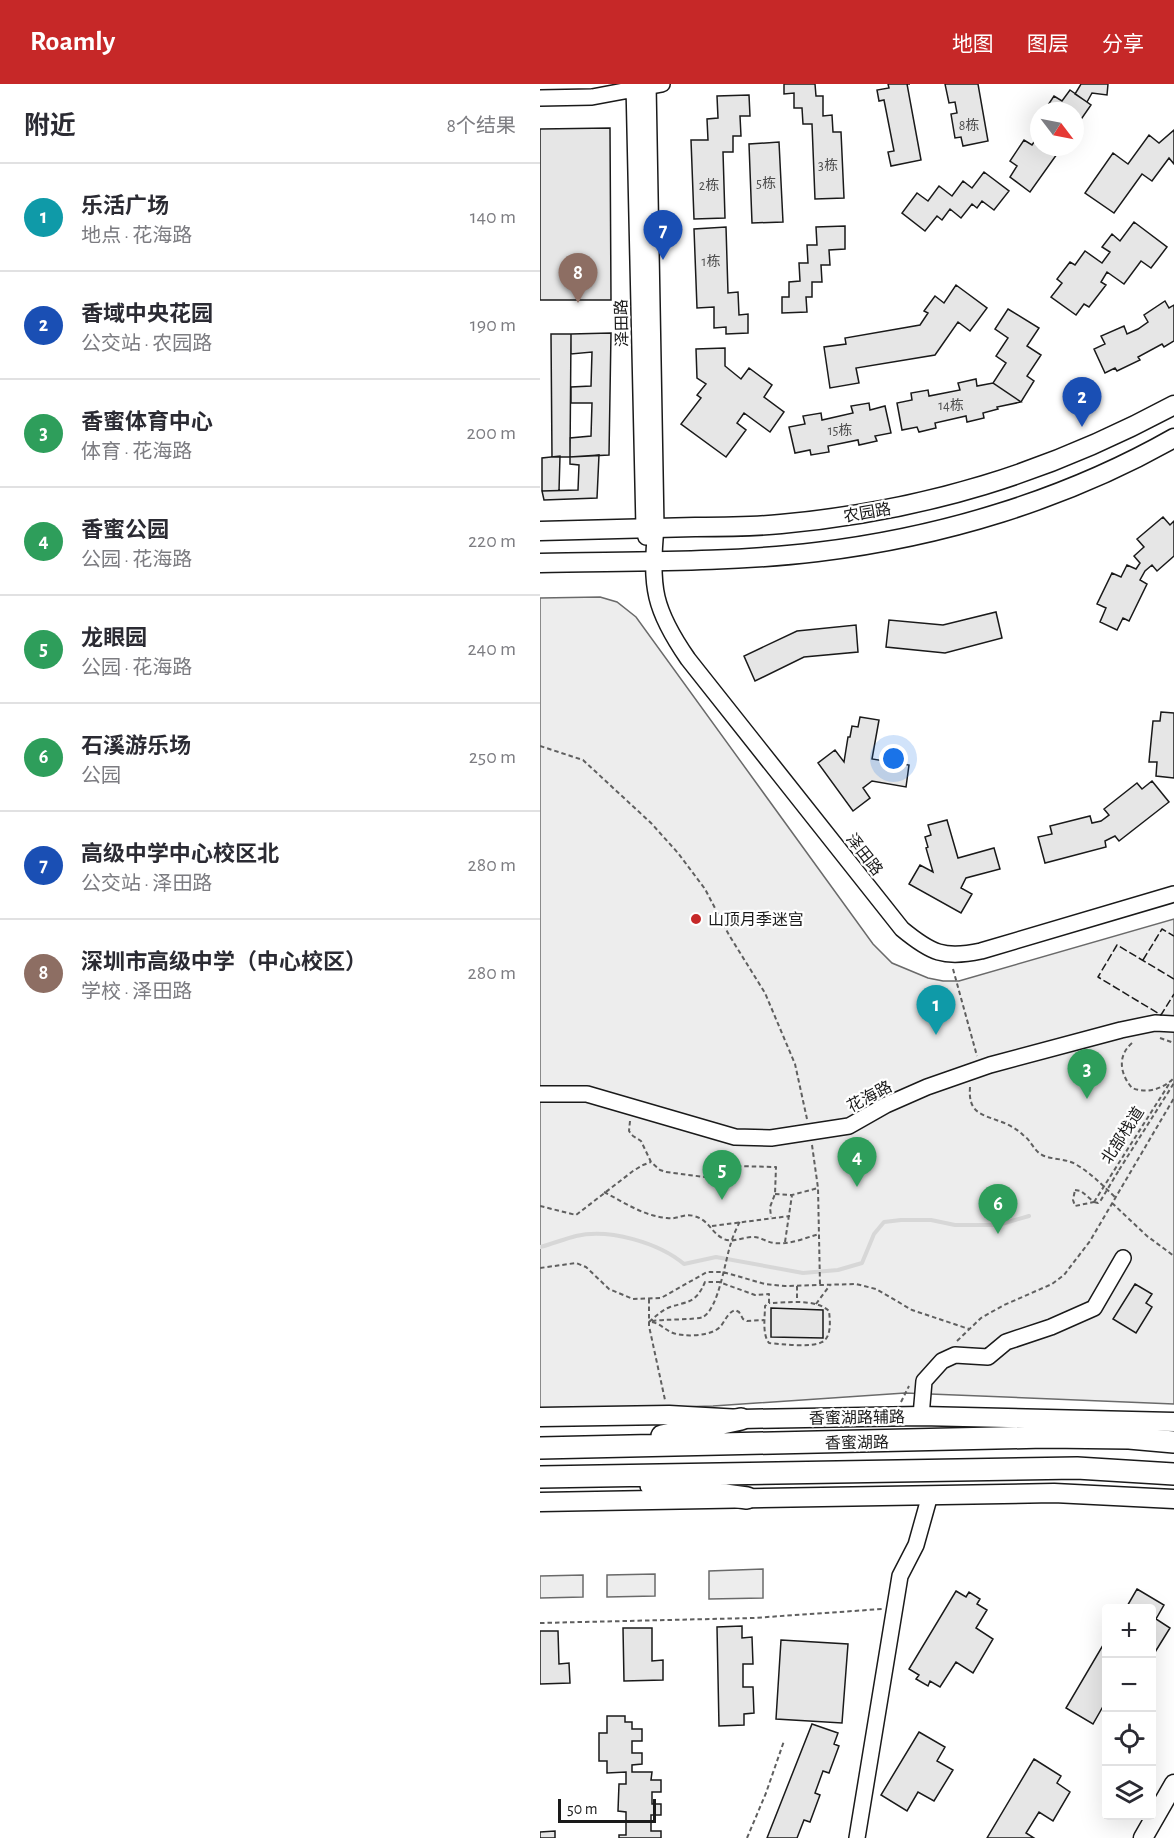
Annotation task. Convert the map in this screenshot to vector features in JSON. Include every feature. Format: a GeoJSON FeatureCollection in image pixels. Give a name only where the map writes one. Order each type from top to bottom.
{"type":"FeatureCollection","features":[{"type":"Feature","properties":{"kind":"highway"},"geometry":{"type":"LineString","coordinates":[[614,1447],[741,1419]]}},
{"type":"Feature","properties":{"kind":"highway","name":"香蜜湖路"},"geometry":{"type":"LineString","coordinates":[[540,1448],[1090,1437],[1174,1442]]}},
{"type":"Feature","properties":{"kind":"highway","name":"香蜜湖路"},"geometry":{"type":"LineString","coordinates":[[540,1477],[1077,1468],[1174,1474]]}},
{"type":"Feature","properties":{"kind":"highway"},"geometry":{"type":"LineString","coordinates":[[585,1476],[747,1498]]}},
{"type":"Feature","properties":{"kind":"main road","name":"农园路"},"geometry":{"type":"LineString","coordinates":[[540,531],[780,524],[855,515],[922,502],[981,487],[1054,462],[1127,430],[1174,405]]}},
{"type":"Feature","properties":{"kind":"main road","name":"农园路"},"geometry":{"type":"LineString","coordinates":[[540,563],[750,557],[867,545],[922,534],[1036,501],[1096,477],[1174,438]]}},
{"type":"Feature","properties":{"kind":"main road","name":"香蜜湖路辅路"},"geometry":{"type":"LineString","coordinates":[[540,1417],[669,1415],[741,1419],[921,1416],[1174,1422]]}},
{"type":"Feature","properties":{"kind":"main road"},"geometry":{"type":"LineString","coordinates":[[540,1502],[1054,1493],[1174,1499]]}},
{"type":"Feature","properties":{"kind":"main road"},"geometry":{"type":"LineString","coordinates":[[1127,1495],[1174,1510]]}},
{"type":"Feature","properties":{"kind":"main road"},"geometry":{"type":"LineString","coordinates":[[1143,1838],[1174,1784]]}},
{"type":"Feature","properties":{"kind":"street"},"geometry":{"type":"LineString","coordinates":[[540,98],[592,97],[645,86]]}},
{"type":"Feature","properties":{"kind":"street","name":"泽田路"},"geometry":{"type":"LineString","coordinates":[[645,86],[650,528],[655,586],[660,611],[670,633],[688,659],[902,929],[917,942],[935,952],[959,956],[981,951],[1174,894]]}},
{"type":"Feature","properties":{"kind":"street","name":"花海路"},"geometry":{"type":"LineString","coordinates":[[540,1094],[587,1094],[735,1137],[771,1138],[849,1126],[886,1105],[927,1087],[978,1069],[1121,1030],[1155,1023],[1174,1024]]}},
{"type":"Feature","properties":{"kind":"street"},"geometry":{"type":"LineString","coordinates":[[921,1416],[924,1381],[942,1361],[955,1355],[988,1357],[1006,1342],[1051,1327],[1094,1308],[1123,1258]]}},
{"type":"Feature","properties":{"kind":"street"},"geometry":{"type":"LineString","coordinates":[[857,1838],[900,1576],[916,1545],[930,1495]]}},
{"type":"Feature","properties":{"kind":"path"},"geometry":{"type":"LineString","coordinates":[[540,746],[583,760],[651,823],[678,853],[705,889],[729,935],[765,993],[795,1064],[810,1133],[819,1188],[820,1286]]}},
{"type":"Feature","properties":{"kind":"path"},"geometry":{"type":"LineString","coordinates":[[950,954],[978,1069],[970,1084],[969,1097],[974,1108],[982,1116],[1005,1123],[1026,1136],[1036,1151],[1044,1156],[1075,1163],[1116,1198]]}},
{"type":"Feature","properties":{"kind":"path"},"geometry":{"type":"LineString","coordinates":[[1154,1037],[1174,1042]]}},
{"type":"Feature","properties":{"kind":"path","name":"北部栈道"},"geometry":{"type":"LineString","coordinates":[[1134,1042],[1128,1046],[1122,1057],[1124,1075],[1132,1088],[1149,1092],[1173,1081]]}},
{"type":"Feature","properties":{"kind":"path"},"geometry":{"type":"LineString","coordinates":[[1094,1202],[1081,1191],[1075,1190],[1073,1200],[1075,1206],[1098,1203],[1101,1200],[1173,1081]]}},
{"type":"Feature","properties":{"kind":"path","name":"北部栈道"},"geometry":{"type":"LineString","coordinates":[[1094,1202],[1173,1081]]}},
{"type":"Feature","properties":{"kind":"path"},"geometry":{"type":"LineString","coordinates":[[540,1268],[576,1263],[586,1267],[609,1289],[633,1299],[661,1298],[707,1272],[723,1272],[765,1284],[820,1286],[856,1284],[876,1289],[912,1310],[969,1329],[981,1318],[1052,1284],[1064,1275],[1090,1241],[1174,1098]]}},
{"type":"Feature","properties":{"kind":"path"},"geometry":{"type":"LineString","coordinates":[[634,1106],[629,1131],[641,1141],[651,1162],[660,1170],[712,1178],[722,1177],[736,1166],[776,1167],[775,1194],[770,1207],[771,1217]]}},
{"type":"Feature","properties":{"kind":"path"},"geometry":{"type":"LineString","coordinates":[[540,1206],[576,1215],[604,1192],[651,1162]]}},
{"type":"Feature","properties":{"kind":"path"},"geometry":{"type":"LineString","coordinates":[[775,1194],[792,1195],[819,1188]]}},
{"type":"Feature","properties":{"kind":"path"},"geometry":{"type":"LineString","coordinates":[[604,1192],[639,1212],[676,1219],[691,1215],[702,1218],[712,1226],[718,1236],[731,1241],[760,1237],[774,1243],[785,1243],[820,1234]]}},
{"type":"Feature","properties":{"kind":"path"},"geometry":{"type":"LineString","coordinates":[[785,1243],[792,1195]]}},
{"type":"Feature","properties":{"kind":"path"},"geometry":{"type":"LineString","coordinates":[[1112,1203],[1147,1236],[1174,1256]]}},
{"type":"Feature","properties":{"kind":"path"},"geometry":{"type":"LineString","coordinates":[[712,1226],[790,1215]]}},
{"type":"Feature","properties":{"kind":"path"},"geometry":{"type":"LineString","coordinates":[[649,1322],[703,1317],[713,1303],[731,1241],[740,1221]]}},
{"type":"Feature","properties":{"kind":"path"},"geometry":{"type":"LineString","coordinates":[[649,1322],[662,1311],[693,1300],[705,1282],[719,1282],[754,1295],[769,1294],[769,1303]]}},
{"type":"Feature","properties":{"kind":"path"},"geometry":{"type":"LineString","coordinates":[[816,1304],[830,1285]]}},
{"type":"Feature","properties":{"kind":"path"},"geometry":{"type":"LineString","coordinates":[[797,1286],[797,1303]]}},
{"type":"Feature","properties":{"kind":"path"},"geometry":{"type":"LineString","coordinates":[[649,1299],[649,1322],[669,1415]]}},
{"type":"Feature","properties":{"kind":"path"},"geometry":{"type":"LineString","coordinates":[[769,1303],[797,1303],[824,1306],[829,1311],[830,1324],[827,1338],[813,1344],[769,1342],[766,1338],[764,1320],[765,1306],[769,1303]]}},
{"type":"Feature","properties":{"kind":"path"},"geometry":{"type":"LineString","coordinates":[[649,1322],[661,1324],[674,1334],[693,1335],[710,1333],[718,1329],[728,1313],[735,1310],[740,1312],[743,1319],[747,1321],[764,1320]]}},
{"type":"Feature","properties":{"kind":"path"},"geometry":{"type":"LineString","coordinates":[[540,1623],[753,1618],[895,1608]]}},
{"type":"Feature","properties":{"kind":"path"},"geometry":{"type":"LineString","coordinates":[[747,1838],[784,1741]]}},
{"type":"Feature","properties":{"kind":"shaded area"},"geometry":{"type":"Polygon","coordinates":[[[600,597],[617,602],[636,617],[873,944],[892,963],[928,978],[959,981],[1174,919],[1174,1404],[905,1393],[713,1406],[540,1411],[540,598],[600,597]]]}},
{"type":"Feature","properties":{"kind":"shaded area"},"geometry":{"type":"Polygon","coordinates":[[[763,1569],[763,1598],[709,1599],[709,1571],[763,1569]]]}},
{"type":"Feature","properties":{"kind":"shaded area"},"geometry":{"type":"Polygon","coordinates":[[[655,1574],[655,1596],[607,1597],[607,1575],[655,1574]]]}},
{"type":"Feature","properties":{"kind":"shaded area"},"geometry":{"type":"Polygon","coordinates":[[[583,1575],[583,1597],[540,1598],[540,1576],[583,1575]]]}},
{"type":"Feature","properties":{"kind":"building"},"geometry":{"type":"Polygon","coordinates":[[[784,84],[815,84],[816,96],[823,96],[823,116],[832,115],[833,132],[841,132],[844,198],[815,199],[812,124],[803,124],[802,108],[794,108],[794,93],[784,94],[784,84]]]}},
{"type":"Feature","properties":{"kind":"building"},"geometry":{"type":"Polygon","coordinates":[[[888,84],[907,84],[921,160],[891,166],[888,152],[894,151],[884,100],[879,101],[877,90],[889,88],[888,84]]]}},
{"type":"Feature","properties":{"kind":"building"},"geometry":{"type":"Polygon","coordinates":[[[945,84],[978,84],[988,141],[963,146],[961,137],[955,138],[951,114],[957,113],[955,102],[949,103],[945,84]]]}},
{"type":"Feature","properties":{"kind":"building"},"geometry":{"type":"Polygon","coordinates":[[[1081,84],[1108,84],[1107,95],[1092,93],[1087,102],[1075,94],[1081,84]]]}},
{"type":"Feature","properties":{"kind":"building"},"geometry":{"type":"Polygon","coordinates":[[[1070,90],[1091,105],[1084,115],[1084,102],[1050,102],[1054,96],[1062,101],[1070,90]]]}},
{"type":"Feature","properties":{"kind":"building"},"geometry":{"type":"Polygon","coordinates":[[[749,95],[750,116],[740,116],[741,136],[733,136],[733,152],[723,152],[725,218],[694,219],[691,140],[708,140],[707,119],[718,118],[717,96],[749,95]]]}},
{"type":"Feature","properties":{"kind":"building"},"geometry":{"type":"Polygon","coordinates":[[[610,128],[611,300],[540,300],[540,129],[610,128]]]}},
{"type":"Feature","properties":{"kind":"building"},"geometry":{"type":"Polygon","coordinates":[[[1174,130],[1174,164],[1169,158],[1152,181],[1142,174],[1114,213],[1085,193],[1113,153],[1128,164],[1149,135],[1159,143],[1174,130]]]}},
{"type":"Feature","properties":{"kind":"building"},"geometry":{"type":"Polygon","coordinates":[[[1024,140],[1030,144],[1030,156],[1056,156],[1030,192],[1010,177],[1017,166],[1010,161],[1024,140]]]}},
{"type":"Feature","properties":{"kind":"building"},"geometry":{"type":"Polygon","coordinates":[[[779,142],[783,222],[752,223],[749,144],[779,142]]]}},
{"type":"Feature","properties":{"kind":"building"},"geometry":{"type":"Polygon","coordinates":[[[984,172],[1009,191],[994,210],[982,201],[977,208],[972,204],[961,218],[950,209],[942,220],[937,216],[925,231],[902,213],[917,193],[928,201],[939,186],[952,196],[963,181],[972,188],[984,172]]]}},
{"type":"Feature","properties":{"kind":"building"},"geometry":{"type":"Polygon","coordinates":[[[1134,222],[1167,247],[1151,268],[1141,261],[1124,284],[1107,272],[1101,282],[1106,285],[1089,307],[1084,304],[1076,315],[1051,297],[1062,283],[1057,279],[1070,262],[1075,265],[1085,251],[1102,263],[1110,252],[1102,247],[1112,234],[1120,241],[1134,222]]]}},
{"type":"Feature","properties":{"kind":"building"},"geometry":{"type":"Polygon","coordinates":[[[845,226],[845,249],[829,250],[830,265],[821,265],[822,282],[812,282],[812,297],[806,297],[807,312],[782,313],[782,297],[789,297],[789,282],[800,281],[799,263],[808,263],[807,245],[817,245],[816,227],[845,226]]]}},
{"type":"Feature","properties":{"kind":"building"},"geometry":{"type":"Polygon","coordinates":[[[726,227],[728,293],[738,292],[739,315],[748,314],[748,333],[726,334],[726,327],[714,328],[714,307],[697,308],[694,229],[726,227]]]}},
{"type":"Feature","properties":{"kind":"building"},"geometry":{"type":"Polygon","coordinates":[[[956,285],[987,308],[970,331],[958,322],[935,355],[856,368],[859,383],[830,388],[824,347],[846,344],[845,338],[920,325],[928,313],[924,311],[935,296],[944,303],[956,285]]]}},
{"type":"Feature","properties":{"kind":"building"},"geometry":{"type":"Polygon","coordinates":[[[1165,301],[1169,308],[1174,305],[1174,341],[1164,347],[1162,344],[1138,357],[1140,360],[1117,371],[1115,368],[1105,373],[1094,349],[1105,344],[1101,336],[1124,326],[1127,334],[1138,329],[1148,322],[1144,315],[1165,301]]]}},
{"type":"Feature","properties":{"kind":"building"},"geometry":{"type":"Polygon","coordinates":[[[1008,309],[1039,328],[1027,346],[1041,355],[1027,376],[1034,381],[1021,402],[993,383],[1006,363],[996,356],[1008,338],[995,329],[1008,309]]]}},
{"type":"Feature","properties":{"kind":"building"},"geometry":{"type":"Polygon","coordinates":[[[611,333],[609,455],[570,457],[570,438],[591,436],[592,403],[571,403],[571,387],[591,386],[592,352],[571,354],[571,334],[611,333]]]}},
{"type":"Feature","properties":{"kind":"building"},"geometry":{"type":"Polygon","coordinates":[[[551,334],[571,334],[570,457],[552,457],[551,334]]]}},
{"type":"Feature","properties":{"kind":"building"},"geometry":{"type":"Polygon","coordinates":[[[725,348],[725,366],[741,379],[749,368],[772,385],[764,397],[784,412],[770,432],[744,413],[737,423],[746,430],[726,457],[681,424],[701,398],[697,395],[706,384],[697,378],[696,349],[725,348]]]}},
{"type":"Feature","properties":{"kind":"building"},"geometry":{"type":"Polygon","coordinates":[[[976,379],[977,386],[993,383],[1021,402],[997,407],[998,409],[983,413],[984,418],[967,422],[966,416],[935,423],[936,428],[919,432],[917,427],[902,430],[897,403],[912,400],[911,393],[928,390],[929,396],[960,390],[958,383],[976,379]]]}},
{"type":"Feature","properties":{"kind":"building"},"geometry":{"type":"Polygon","coordinates":[[[869,403],[870,410],[885,406],[891,433],[875,436],[877,441],[859,445],[858,440],[828,446],[829,452],[811,455],[810,450],[795,453],[789,427],[805,424],[803,416],[821,413],[822,420],[853,413],[851,406],[869,403]]]}},
{"type":"Feature","properties":{"kind":"building"},"geometry":{"type":"Polygon","coordinates":[[[599,455],[597,498],[544,500],[542,491],[578,490],[579,465],[570,464],[570,457],[599,455]]]}},
{"type":"Feature","properties":{"kind":"building"},"geometry":{"type":"Polygon","coordinates":[[[560,456],[559,491],[542,491],[542,458],[560,456]]]}},
{"type":"Feature","properties":{"kind":"building"},"geometry":{"type":"Polygon","coordinates":[[[1163,517],[1170,525],[1174,521],[1174,556],[1157,571],[1152,565],[1145,571],[1140,580],[1147,584],[1129,621],[1123,618],[1117,630],[1100,622],[1106,608],[1097,604],[1112,573],[1121,577],[1127,565],[1136,569],[1140,563],[1134,556],[1144,547],[1137,539],[1163,517]]]}},
{"type":"Feature","properties":{"kind":"building"},"geometry":{"type":"Polygon","coordinates":[[[996,612],[1002,638],[945,653],[886,647],[889,620],[943,625],[996,612]]]}},
{"type":"Feature","properties":{"kind":"building"},"geometry":{"type":"Polygon","coordinates":[[[856,625],[858,652],[804,657],[755,681],[744,656],[797,631],[856,625]]]}},
{"type":"Feature","properties":{"kind":"building"},"geometry":{"type":"Polygon","coordinates":[[[1161,712],[1174,713],[1174,778],[1156,776],[1157,762],[1149,762],[1153,721],[1160,721],[1161,712]]]}},
{"type":"Feature","properties":{"kind":"building"},"geometry":{"type":"Polygon","coordinates":[[[860,717],[879,720],[872,759],[909,765],[906,787],[872,781],[863,788],[870,798],[853,811],[818,763],[835,750],[844,762],[848,737],[850,737],[852,726],[858,727],[860,717]]]}},
{"type":"Feature","properties":{"kind":"building"},"geometry":{"type":"Polygon","coordinates":[[[1152,781],[1169,802],[1119,841],[1115,836],[1105,841],[1106,847],[1045,863],[1038,837],[1052,834],[1050,826],[1090,816],[1092,823],[1101,821],[1109,815],[1104,809],[1137,783],[1142,789],[1152,781]]]}},
{"type":"Feature","properties":{"kind":"building"},"geometry":{"type":"Polygon","coordinates":[[[947,820],[958,858],[994,848],[1000,869],[966,878],[961,888],[972,894],[961,913],[909,884],[920,865],[933,872],[926,848],[928,847],[925,837],[931,835],[928,825],[947,820]]]}},
{"type":"Feature","properties":{"kind":"building"},"geometry":{"type":"Polygon","coordinates":[[[1135,1284],[1152,1294],[1146,1303],[1152,1307],[1136,1333],[1113,1319],[1135,1284]]]}},
{"type":"Feature","properties":{"kind":"building"},"geometry":{"type":"Polygon","coordinates":[[[771,1308],[823,1310],[823,1338],[771,1337],[771,1308]]]}},
{"type":"Feature","properties":{"kind":"building"},"geometry":{"type":"Polygon","coordinates":[[[1137,1589],[1164,1605],[1156,1619],[1156,1604],[1128,1604],[1137,1589]]]}},
{"type":"Feature","properties":{"kind":"building"},"geometry":{"type":"Polygon","coordinates":[[[956,1591],[966,1597],[969,1592],[980,1599],[977,1604],[987,1610],[976,1628],[993,1639],[973,1673],[956,1662],[940,1687],[930,1681],[928,1686],[916,1679],[919,1675],[909,1669],[956,1591]]]}},
{"type":"Feature","properties":{"kind":"building"},"geometry":{"type":"Polygon","coordinates":[[[1156,1619],[1170,1628],[1156,1651],[1156,1619]]]}},
{"type":"Feature","properties":{"kind":"building"},"geometry":{"type":"Polygon","coordinates":[[[742,1626],[742,1638],[752,1637],[753,1664],[743,1664],[743,1687],[753,1687],[754,1713],[744,1714],[744,1725],[719,1726],[717,1627],[742,1626]]]}},
{"type":"Feature","properties":{"kind":"building"},"geometry":{"type":"Polygon","coordinates":[[[623,1628],[652,1628],[652,1661],[663,1660],[663,1680],[624,1681],[623,1628]]]}},
{"type":"Feature","properties":{"kind":"building"},"geometry":{"type":"Polygon","coordinates":[[[540,1631],[558,1631],[559,1664],[569,1663],[570,1683],[540,1684],[540,1631]]]}},
{"type":"Feature","properties":{"kind":"building"},"geometry":{"type":"Polygon","coordinates":[[[781,1640],[848,1644],[842,1723],[776,1719],[781,1640]]]}},
{"type":"Feature","properties":{"kind":"building"},"geometry":{"type":"Polygon","coordinates":[[[1102,1647],[1102,1708],[1093,1724],[1066,1708],[1102,1647]]]}},
{"type":"Feature","properties":{"kind":"building"},"geometry":{"type":"Polygon","coordinates":[[[607,1716],[625,1716],[625,1722],[632,1722],[632,1729],[642,1729],[642,1741],[632,1741],[632,1753],[642,1753],[642,1764],[632,1765],[632,1772],[652,1772],[651,1780],[661,1780],[661,1792],[652,1792],[652,1804],[661,1804],[661,1815],[651,1815],[651,1831],[661,1831],[661,1838],[619,1838],[619,1835],[626,1835],[626,1812],[618,1811],[619,1784],[626,1784],[626,1772],[607,1773],[607,1761],[599,1761],[599,1733],[607,1733],[607,1716]]]}},
{"type":"Feature","properties":{"kind":"building"},"geometry":{"type":"Polygon","coordinates":[[[812,1724],[838,1733],[834,1744],[839,1746],[829,1773],[823,1771],[815,1793],[820,1795],[810,1822],[804,1820],[797,1838],[767,1838],[812,1724]]]}},
{"type":"Feature","properties":{"kind":"building"},"geometry":{"type":"Polygon","coordinates":[[[919,1732],[945,1747],[937,1761],[953,1770],[934,1801],[918,1792],[907,1811],[881,1795],[919,1732]]]}},
{"type":"Feature","properties":{"kind":"building"},"geometry":{"type":"Polygon","coordinates":[[[1034,1759],[1061,1776],[1057,1783],[1070,1792],[1053,1821],[1039,1812],[1026,1833],[1034,1838],[987,1838],[1034,1759]]]}},
{"type":"Feature","properties":{"kind":"building"},"geometry":{"type":"Polygon","coordinates":[[[555,1831],[555,1838],[540,1838],[540,1832],[555,1831]]]}},
{"type":"Feature","properties":{"kind":"waterway"},"geometry":{"type":"LineString","coordinates":[[540,1247],[576,1236],[603,1234],[648,1244],[674,1256],[684,1264],[716,1257],[803,1273],[838,1270],[862,1263],[874,1234],[884,1222],[931,1220],[955,1225],[998,1225],[1029,1216]]}},
{"type":"Feature","properties":{"kind":"fence"},"geometry":{"type":"LineString","coordinates":[[1143,960],[1162,929],[1174,936]]}},
{"type":"Feature","properties":{"kind":"fence"},"geometry":{"type":"LineString","coordinates":[[1174,979],[1117,945],[1098,977],[1161,1015],[1174,994]]}},
{"type":"Feature","properties":{"kind":"place","name":"高级中学中心校区北"},"geometry":{"type":"Point","coordinates":[663,260]}},
{"type":"Feature","properties":{"kind":"place","name":"深圳市高级中学（中心校区）"},"geometry":{"type":"Point","coordinates":[578,303]}},
{"type":"Feature","properties":{"kind":"place","name":"香域中央花园"},"geometry":{"type":"Point","coordinates":[1082,427]}},
{"type":"Feature","properties":{"kind":"place","name":"山顶月季迷宫"},"geometry":{"type":"Point","coordinates":[696,919]}},
{"type":"Feature","properties":{"kind":"place","name":"乐活广场"},"geometry":{"type":"Point","coordinates":[936,1035]}},
{"type":"Feature","properties":{"kind":"place","name":"香蜜体育中心"},"geometry":{"type":"Point","coordinates":[1087,1099]}},
{"type":"Feature","properties":{"kind":"place","name":"香蜜公园"},"geometry":{"type":"Point","coordinates":[857,1187]}},
{"type":"Feature","properties":{"kind":"place","name":"龙眼园"},"geometry":{"type":"Point","coordinates":[722,1200]}},
{"type":"Feature","properties":{"kind":"place","name":"石溪游乐场"},"geometry":{"type":"Point","coordinates":[998,1234]}}]}
